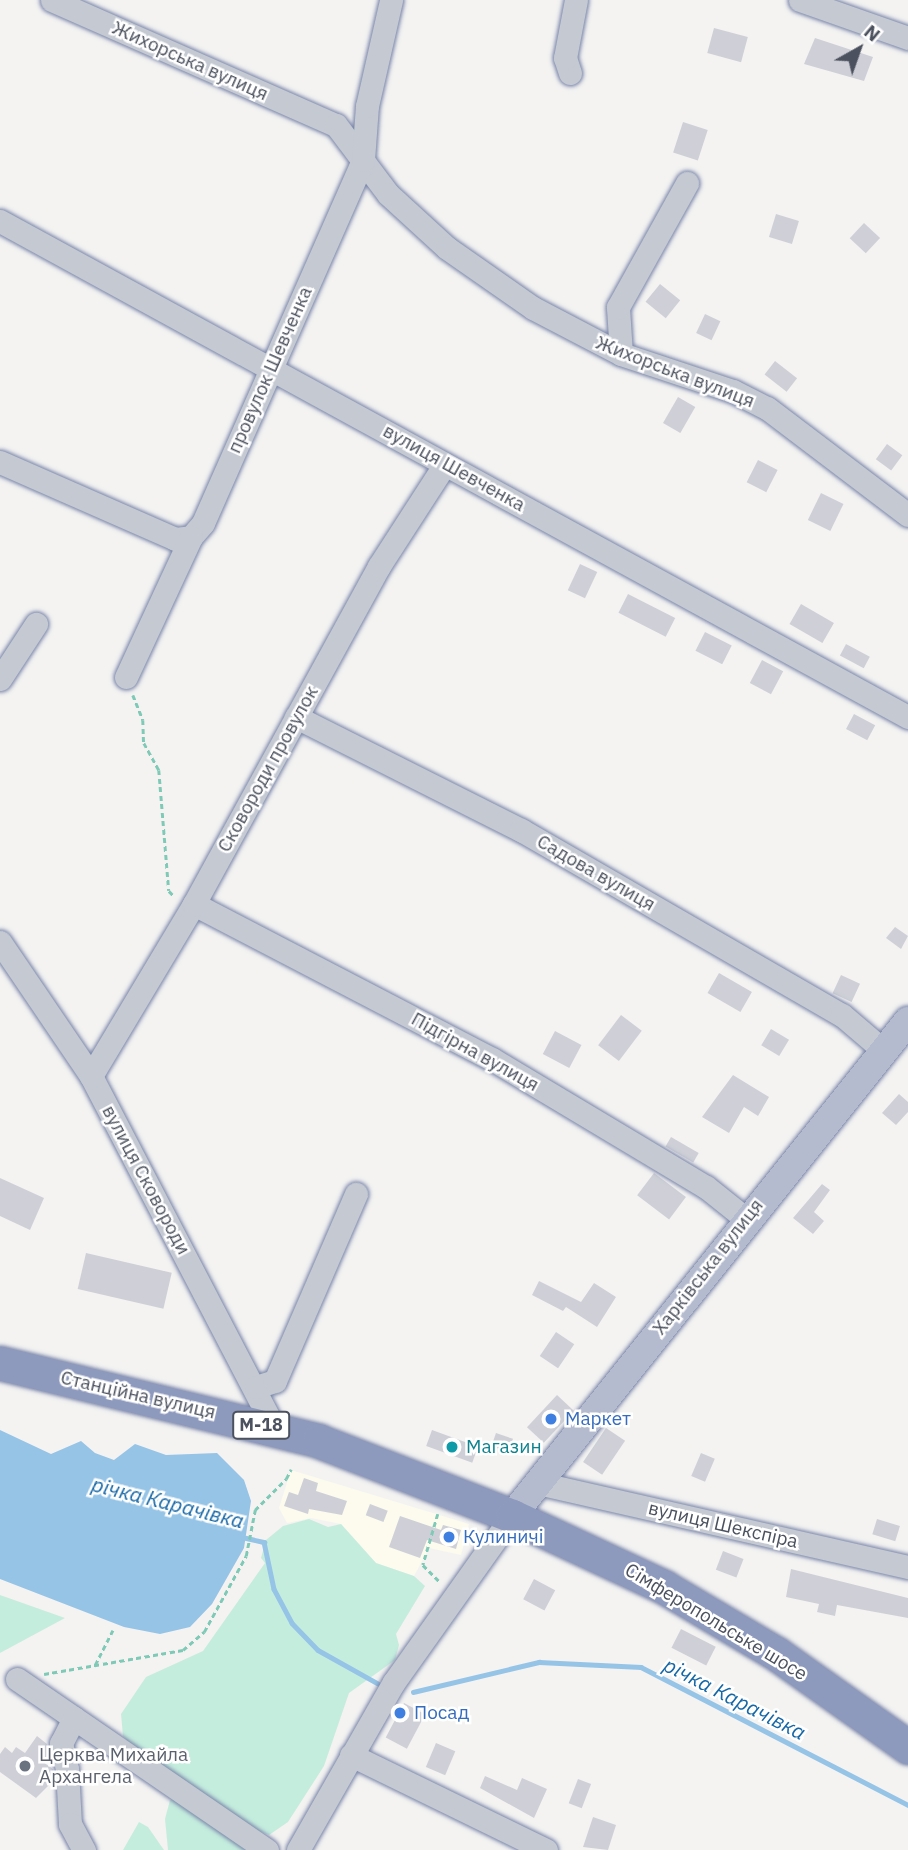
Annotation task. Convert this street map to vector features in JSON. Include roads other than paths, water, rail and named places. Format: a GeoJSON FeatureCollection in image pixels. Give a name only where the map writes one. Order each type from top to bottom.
{"type":"FeatureCollection","features":[{"type":"Feature","properties":{"kind":"highway","name":"Станційна вулиця"},"geometry":{"type":"LineString","coordinates":[[0,1363],[274,1428],[393,1467],[512,1516]]}},
{"type":"Feature","properties":{"kind":"highway","name":"Сімферопольське шосе"},"geometry":{"type":"LineString","coordinates":[[512,1516],[664,1587],[777,1654],[908,1747]]}},
{"type":"Feature","properties":{"kind":"main road","name":"Харківська вулиця"},"geometry":{"type":"LineString","coordinates":[[512,1516],[746,1219],[908,1021]]}},
{"type":"Feature","properties":{"kind":"street","name":"Жихорська вулиця"},"geometry":{"type":"LineString","coordinates":[[52,0],[336,125],[388,194],[447,248],[533,308],[621,354],[733,391],[767,408],[908,515]]}},
{"type":"Feature","properties":{"kind":"street","name":"провулок Шевченка"},"geometry":{"type":"LineString","coordinates":[[126,677],[191,537],[203,523],[363,160],[367,106],[391,0]]}},
{"type":"Feature","properties":{"kind":"street"},"geometry":{"type":"LineString","coordinates":[[570,73],[565,58],[576,0]]}},
{"type":"Feature","properties":{"kind":"street"},"geometry":{"type":"LineString","coordinates":[[800,0],[908,38]]}},
{"type":"Feature","properties":{"kind":"street"},"geometry":{"type":"LineString","coordinates":[[621,354],[618,307],[687,183]]}},
{"type":"Feature","properties":{"kind":"street","name":"вулиця Шевченка"},"geometry":{"type":"LineString","coordinates":[[0,221],[272,366],[445,464],[908,717]]}},
{"type":"Feature","properties":{"kind":"street"},"geometry":{"type":"LineString","coordinates":[[0,462],[175,539],[191,537]]}},
{"type":"Feature","properties":{"kind":"street","name":"Сковороди провулок"},"geometry":{"type":"LineString","coordinates":[[91,1076],[192,908],[379,566],[445,464]]}},
{"type":"Feature","properties":{"kind":"street"},"geometry":{"type":"LineString","coordinates":[[0,679],[36,624]]}},
{"type":"Feature","properties":{"kind":"street","name":"Садова вулиця"},"geometry":{"type":"LineString","coordinates":[[296,717],[521,830],[842,1015],[883,1050]]}},
{"type":"Feature","properties":{"kind":"street","name":"Підгірна вулиця"},"geometry":{"type":"LineString","coordinates":[[192,908],[492,1059],[706,1187],[746,1219]]}},
{"type":"Feature","properties":{"kind":"street","name":"вулиця Сковороди"},"geometry":{"type":"LineString","coordinates":[[2,954],[91,1076],[256,1387],[274,1428]]}},
{"type":"Feature","properties":{"kind":"street"},"geometry":{"type":"LineString","coordinates":[[256,1387],[275,1381],[356,1194]]}},
{"type":"Feature","properties":{"kind":"street","name":"вулиця Шекспіра"},"geometry":{"type":"LineString","coordinates":[[538,1483],[908,1567]]}},
{"type":"Feature","properties":{"kind":"street"},"geometry":{"type":"LineString","coordinates":[[298,1850],[394,1682],[512,1516]]}},
{"type":"Feature","properties":{"kind":"street"},"geometry":{"type":"LineString","coordinates":[[17,1679],[267,1850]]}},
{"type":"Feature","properties":{"kind":"street"},"geometry":{"type":"LineString","coordinates":[[74,1718],[61,1743],[67,1769],[70,1824],[84,1850]]}},
{"type":"Feature","properties":{"kind":"street"},"geometry":{"type":"LineString","coordinates":[[351,1755],[546,1850]]}},
{"type":"Feature","properties":{"kind":"water"},"geometry":{"type":"Polygon","coordinates":[[[0,1430],[51,1454],[81,1441],[95,1453],[114,1460],[135,1444],[166,1455],[217,1453],[244,1480],[251,1501],[244,1548],[212,1604],[190,1627],[160,1634],[124,1627],[0,1579],[0,1430]]]}},
{"type":"Feature","properties":{"kind":"waterway","name":"річка Карачівка"},"geometry":{"type":"LineString","coordinates":[[242,1537],[264,1542],[274,1589],[292,1623],[318,1650],[377,1683]]}},
{"type":"Feature","properties":{"kind":"waterway","name":"річка Карачівка"},"geometry":{"type":"LineString","coordinates":[[413,1692],[539,1662],[641,1667],[908,1805]]}},
{"type":"Feature","properties":{"kind":"place","name":"Маркет"},"geometry":{"type":"Point","coordinates":[551,1419]}},
{"type":"Feature","properties":{"kind":"place","name":"Магазин"},"geometry":{"type":"Point","coordinates":[452,1447]}},
{"type":"Feature","properties":{"kind":"place","name":"Кулиничі"},"geometry":{"type":"Point","coordinates":[449,1537]}},
{"type":"Feature","properties":{"kind":"place","name":"Посад"},"geometry":{"type":"Point","coordinates":[400,1713]}},
{"type":"Feature","properties":{"kind":"place","name":"Церква Михайла Архангела"},"geometry":{"type":"Point","coordinates":[25,1766]}}]}
